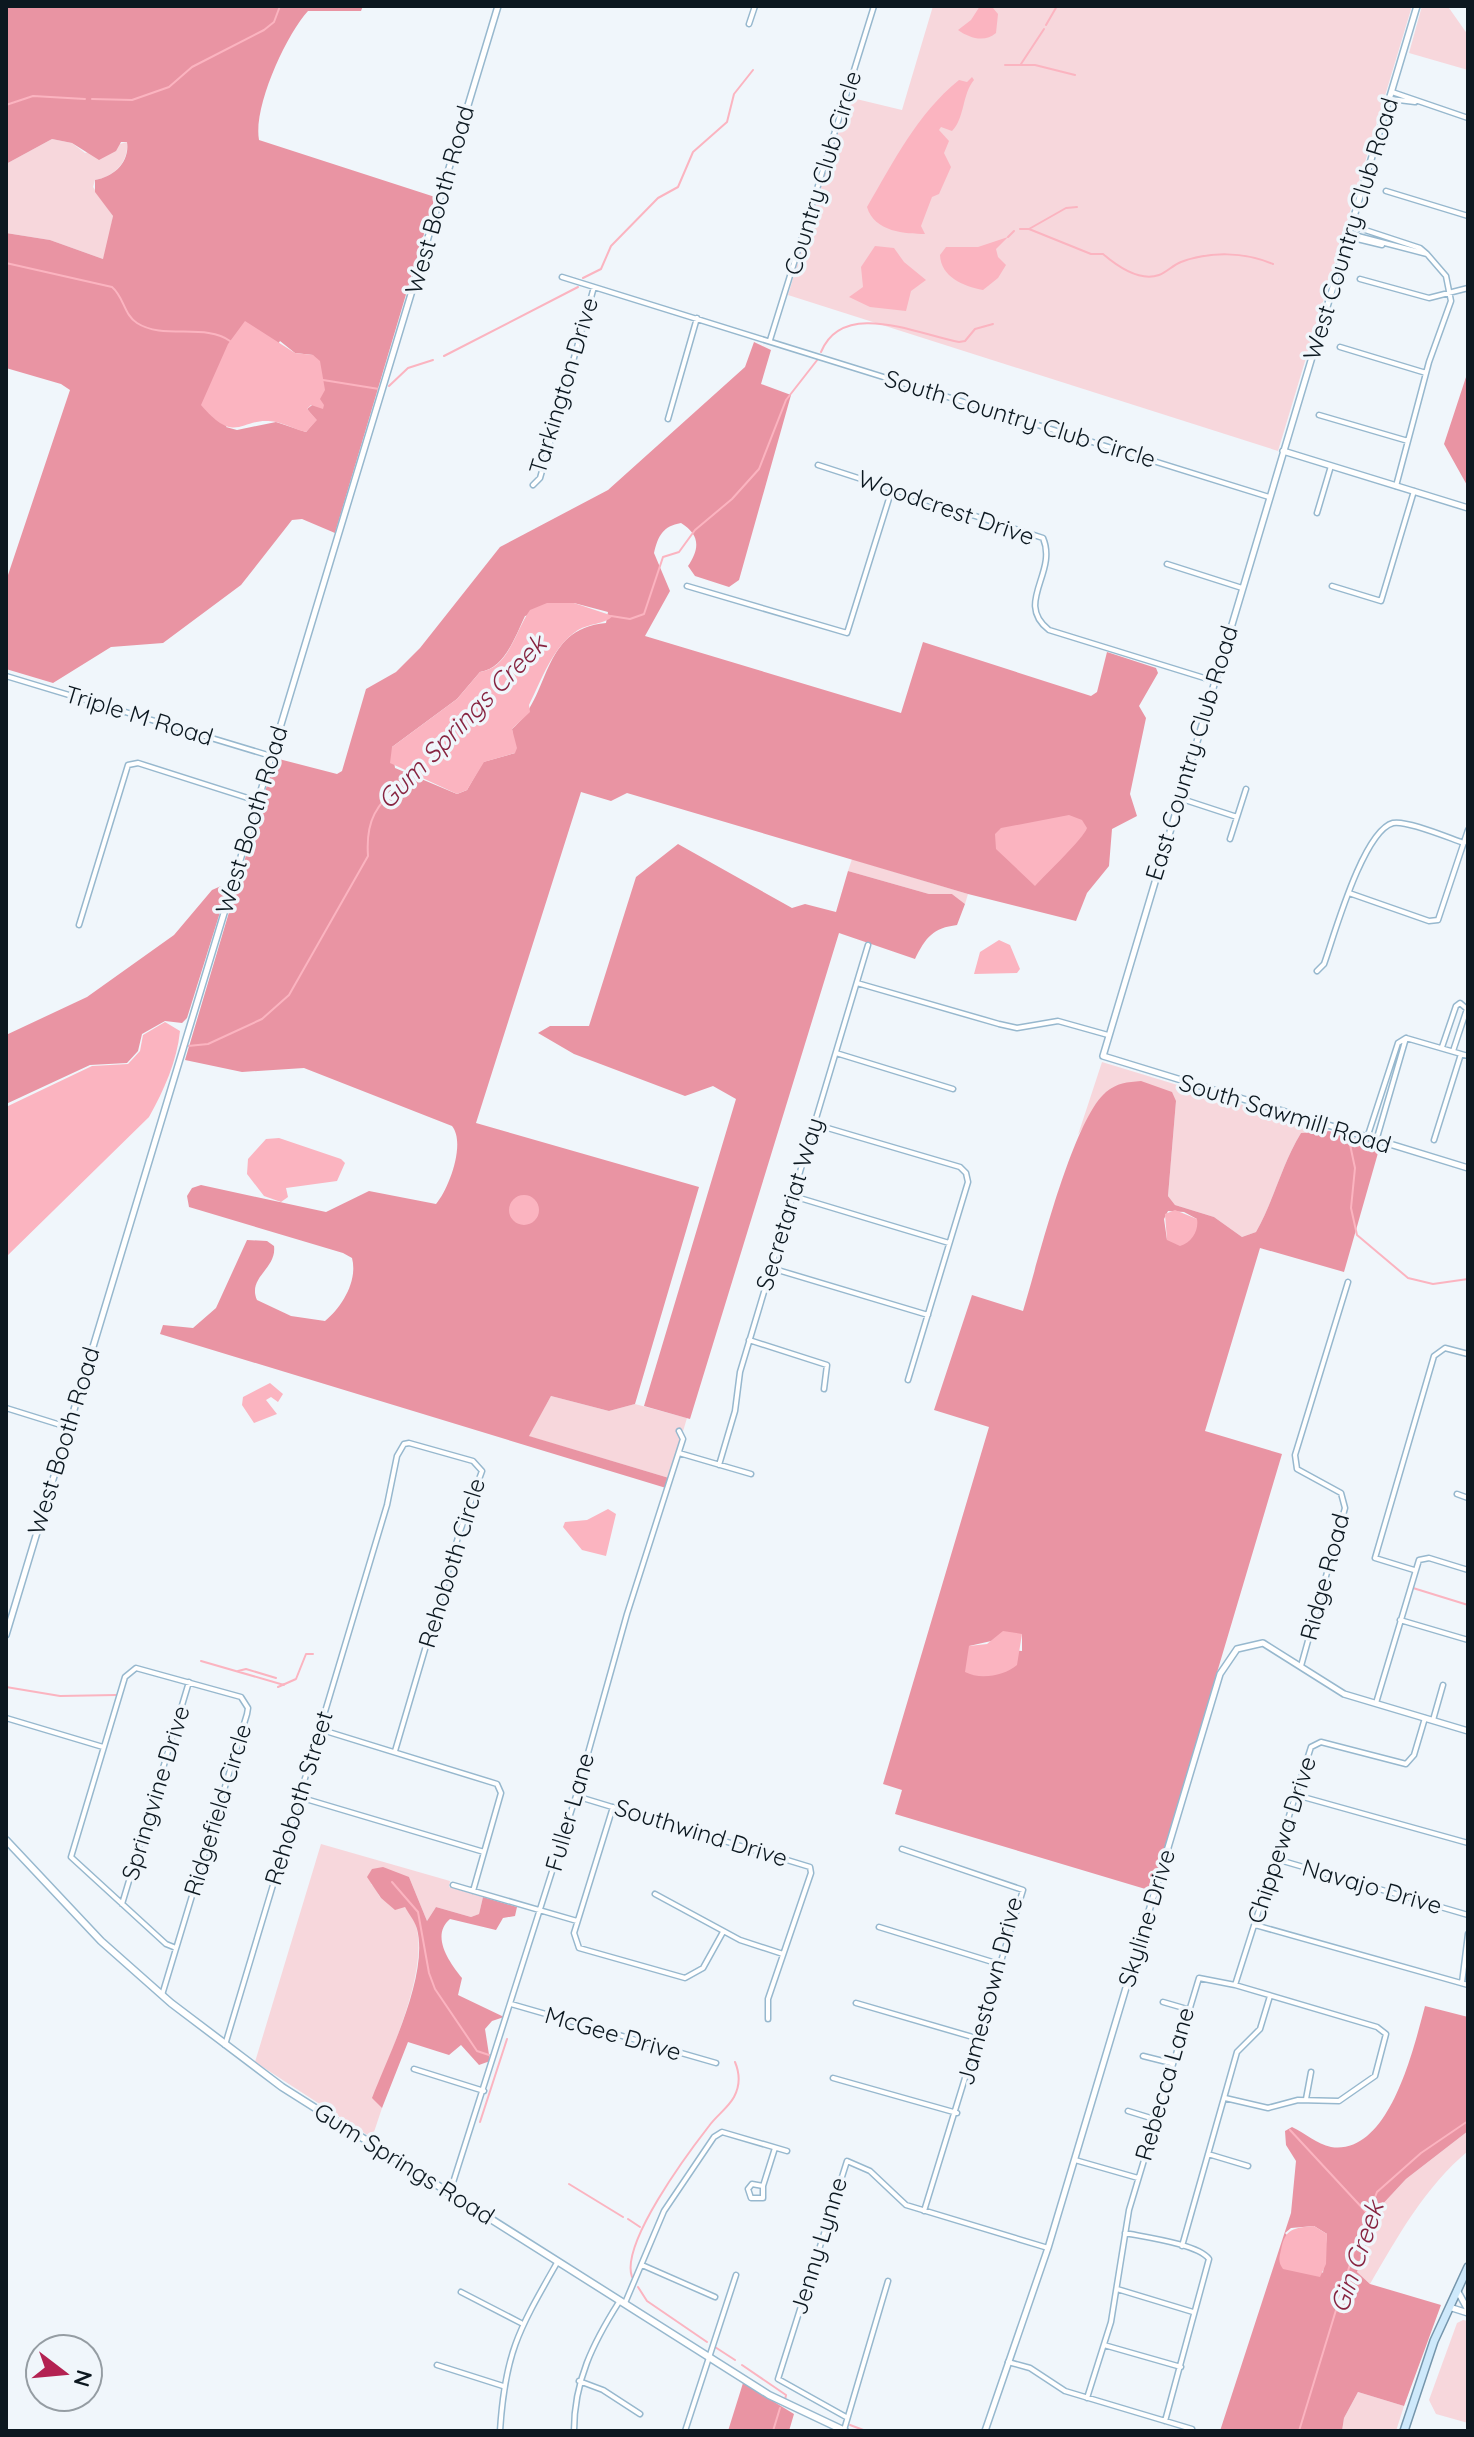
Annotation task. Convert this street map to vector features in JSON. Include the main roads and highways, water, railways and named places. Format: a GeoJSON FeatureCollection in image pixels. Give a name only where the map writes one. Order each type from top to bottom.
{"type":"FeatureCollection","features":[{"type":"Feature","properties":{"kind":"main road","name":"Gum Springs Road"},"geometry":{"type":"LineString","coordinates":[[6,1840],[101,1941],[162,1995],[282,2087],[788,2406],[844,2431]]}},
{"type":"Feature","properties":{"kind":"main road"},"geometry":{"type":"LineString","coordinates":[[1404,2431],[1448,2307],[1468,2267]]}},
{"type":"Feature","properties":{"kind":"water"},"geometry":{"type":"Polygon","coordinates":[[[980,6],[993,8],[998,14],[996,33],[982,39],[958,30],[971,20],[980,6]]]}},
{"type":"Feature","properties":{"kind":"water"},"geometry":{"type":"Polygon","coordinates":[[[972,77],[974,80],[956,126],[952,131],[941,127],[939,130],[949,141],[944,153],[951,167],[939,194],[932,197],[921,226],[925,234],[883,227],[867,207],[897,156],[944,93],[959,80],[967,82],[972,77]]]}},
{"type":"Feature","properties":{"kind":"water"},"geometry":{"type":"Polygon","coordinates":[[[1008,237],[996,249],[998,257],[1006,265],[998,278],[983,290],[954,279],[941,263],[940,255],[946,247],[978,247],[1008,237]]]}},
{"type":"Feature","properties":{"kind":"water"},"geometry":{"type":"Polygon","coordinates":[[[875,246],[894,248],[904,262],[926,280],[911,291],[906,311],[870,307],[849,297],[863,287],[861,267],[875,246]]]}},
{"type":"Feature","properties":{"kind":"water"},"geometry":{"type":"Polygon","coordinates":[[[245,321],[295,353],[313,355],[320,361],[325,390],[320,399],[324,405],[323,409],[311,405],[307,409],[317,420],[306,432],[264,421],[239,427],[223,425],[201,405],[228,344],[245,321]]]}},
{"type":"Feature","properties":{"kind":"water"},"geometry":{"type":"Polygon","coordinates":[[[547,603],[574,603],[613,616],[578,630],[555,654],[529,705],[530,712],[512,729],[517,748],[515,753],[484,762],[467,790],[457,794],[390,763],[392,747],[457,699],[480,672],[498,664],[530,610],[547,603]]]}},
{"type":"Feature","properties":{"kind":"water"},"geometry":{"type":"Polygon","coordinates":[[[1069,815],[1082,820],[1087,828],[1035,886],[996,849],[995,834],[1001,828],[1069,815]]]}},
{"type":"Feature","properties":{"kind":"water"},"geometry":{"type":"Polygon","coordinates":[[[999,940],[1010,945],[1020,969],[1017,973],[974,974],[980,952],[999,940]]]}},
{"type":"Feature","properties":{"kind":"water"},"geometry":{"type":"Polygon","coordinates":[[[165,1022],[180,1031],[169,1075],[149,1117],[6,1257],[6,1107],[92,1066],[128,1064],[140,1051],[143,1035],[165,1022]]]}},
{"type":"Feature","properties":{"kind":"water"},"geometry":{"type":"Polygon","coordinates":[[[279,1138],[341,1159],[345,1163],[337,1181],[286,1188],[288,1197],[281,1202],[264,1196],[247,1174],[248,1159],[266,1139],[279,1138]]]}},
{"type":"Feature","properties":{"kind":"water"},"geometry":{"type":"Polygon","coordinates":[[[524,1195],[535,1199],[539,1210],[535,1221],[524,1225],[513,1221],[509,1210],[513,1199],[524,1195]]]}},
{"type":"Feature","properties":{"kind":"water"},"geometry":{"type":"Polygon","coordinates":[[[1175,1210],[1197,1219],[1194,1236],[1180,1246],[1167,1240],[1165,1214],[1175,1210]]]}},
{"type":"Feature","properties":{"kind":"water"},"geometry":{"type":"Polygon","coordinates":[[[270,1383],[283,1394],[278,1402],[271,1397],[266,1400],[277,1414],[254,1423],[242,1405],[243,1397],[270,1383]]]}},
{"type":"Feature","properties":{"kind":"water"},"geometry":{"type":"Polygon","coordinates":[[[608,1509],[616,1514],[606,1556],[582,1550],[563,1527],[565,1522],[587,1520],[608,1509]]]}},
{"type":"Feature","properties":{"kind":"water"},"geometry":{"type":"Polygon","coordinates":[[[1003,1631],[1022,1634],[1017,1665],[992,1676],[965,1672],[969,1646],[987,1644],[1003,1631]]]}},
{"type":"Feature","properties":{"kind":"water"},"geometry":{"type":"Polygon","coordinates":[[[1314,2226],[1327,2234],[1326,2264],[1320,2277],[1283,2269],[1279,2258],[1285,2237],[1296,2229],[1314,2226]]]}},
{"type":"Feature","properties":{"kind":"waterway"},"geometry":{"type":"LineString","coordinates":[[92,99],[132,100],[169,87],[192,67],[264,30],[274,22],[280,6]]}},
{"type":"Feature","properties":{"kind":"waterway"},"geometry":{"type":"LineString","coordinates":[[1046,25],[1057,6]]}},
{"type":"Feature","properties":{"kind":"waterway"},"geometry":{"type":"LineString","coordinates":[[1021,64],[1044,29]]}},
{"type":"Feature","properties":{"kind":"waterway"},"geometry":{"type":"LineString","coordinates":[[1005,65],[1035,65],[1075,75]]}},
{"type":"Feature","properties":{"kind":"waterway"},"geometry":{"type":"LineString","coordinates":[[583,278],[601,269],[611,246],[658,198],[678,187],[693,152],[727,122],[734,94],[753,70]]}},
{"type":"Feature","properties":{"kind":"waterway"},"geometry":{"type":"LineString","coordinates":[[6,105],[33,96],[85,99]]}},
{"type":"Feature","properties":{"kind":"waterway"},"geometry":{"type":"LineString","coordinates":[[1029,229],[1066,208],[1077,207]]}},
{"type":"Feature","properties":{"kind":"waterway"},"geometry":{"type":"LineString","coordinates":[[1020,229],[1029,229],[1091,254],[1103,254],[1136,275],[1151,277],[1192,258],[1227,254],[1273,264]]}},
{"type":"Feature","properties":{"kind":"waterway"},"geometry":{"type":"LineString","coordinates":[[1008,237],[1014,231]]}},
{"type":"Feature","properties":{"kind":"waterway"},"geometry":{"type":"LineString","coordinates":[[6,263],[112,287],[133,320],[147,328],[209,333],[230,341]]}},
{"type":"Feature","properties":{"kind":"waterway"},"geometry":{"type":"LineString","coordinates":[[444,356],[578,287]]}},
{"type":"Feature","properties":{"kind":"waterway"},"geometry":{"type":"LineString","coordinates":[[821,352],[832,336],[846,327],[864,323],[904,328],[959,342],[965,341],[975,329],[993,324]]}},
{"type":"Feature","properties":{"kind":"waterway","name":"Gum Springs Creek"},"geometry":{"type":"LineString","coordinates":[[611,616],[630,619],[644,614],[663,557],[679,552],[695,530],[732,499],[759,469],[786,400],[818,359]]}},
{"type":"Feature","properties":{"kind":"waterway"},"geometry":{"type":"LineString","coordinates":[[389,386],[408,368],[433,360]]}},
{"type":"Feature","properties":{"kind":"waterway"},"geometry":{"type":"LineString","coordinates":[[323,380],[379,389]]}},
{"type":"Feature","properties":{"kind":"waterway","name":"Gum Springs Creek"},"geometry":{"type":"LineString","coordinates":[[188,1046],[208,1044],[262,1019],[289,995],[368,856],[372,819],[390,793],[409,774]]}},
{"type":"Feature","properties":{"kind":"waterway"},"geometry":{"type":"LineString","coordinates":[[1348,1135],[1355,1168],[1351,1208],[1357,1235],[1408,1278],[1433,1284],[1468,1279]]}},
{"type":"Feature","properties":{"kind":"waterway"},"geometry":{"type":"LineString","coordinates":[[1413,1588],[1468,1605]]}},
{"type":"Feature","properties":{"kind":"waterway"},"geometry":{"type":"LineString","coordinates":[[278,1687],[296,1679],[306,1654],[313,1654]]}},
{"type":"Feature","properties":{"kind":"waterway"},"geometry":{"type":"LineString","coordinates":[[201,1661],[284,1685]]}},
{"type":"Feature","properties":{"kind":"waterway"},"geometry":{"type":"LineString","coordinates":[[238,1671],[246,1669],[276,1678]]}},
{"type":"Feature","properties":{"kind":"waterway"},"geometry":{"type":"LineString","coordinates":[[6,1687],[60,1696],[116,1695]]}},
{"type":"Feature","properties":{"kind":"waterway"},"geometry":{"type":"LineString","coordinates":[[392,1882],[418,1912],[429,1973],[435,1989],[477,2051],[492,2056]]}},
{"type":"Feature","properties":{"kind":"waterway"},"geometry":{"type":"LineString","coordinates":[[480,2122],[507,2039]]}},
{"type":"Feature","properties":{"kind":"waterway"},"geometry":{"type":"LineString","coordinates":[[632,2277],[631,2262],[636,2243],[658,2199],[699,2139],[734,2097],[739,2080],[735,2062]]}},
{"type":"Feature","properties":{"kind":"waterway","name":"Gin Creek"},"geometry":{"type":"LineString","coordinates":[[1299,2431],[1355,2248],[1377,2192],[1421,2153],[1468,2121]]}},
{"type":"Feature","properties":{"kind":"waterway"},"geometry":{"type":"LineString","coordinates":[[1290,2130],[1367,2213]]}},
{"type":"Feature","properties":{"kind":"waterway"},"geometry":{"type":"LineString","coordinates":[[569,2184],[623,2217]]}},
{"type":"Feature","properties":{"kind":"waterway"},"geometry":{"type":"LineString","coordinates":[[628,2219],[640,2227]]}},
{"type":"Feature","properties":{"kind":"waterway"},"geometry":{"type":"LineString","coordinates":[[638,2287],[647,2301],[707,2342]]}},
{"type":"Feature","properties":{"kind":"waterway"},"geometry":{"type":"LineString","coordinates":[[715,2347],[735,2360]]}},
{"type":"Feature","properties":{"kind":"waterway"},"geometry":{"type":"LineString","coordinates":[[742,2365],[786,2395],[785,2400]]}},
{"type":"Feature","properties":{"kind":"waterway"},"geometry":{"type":"LineString","coordinates":[[773,2431],[780,2408]]}},
{"type":"Feature","properties":{"kind":"waterway"},"geometry":{"type":"LineString","coordinates":[[850,2425],[866,2431]]}}]}
